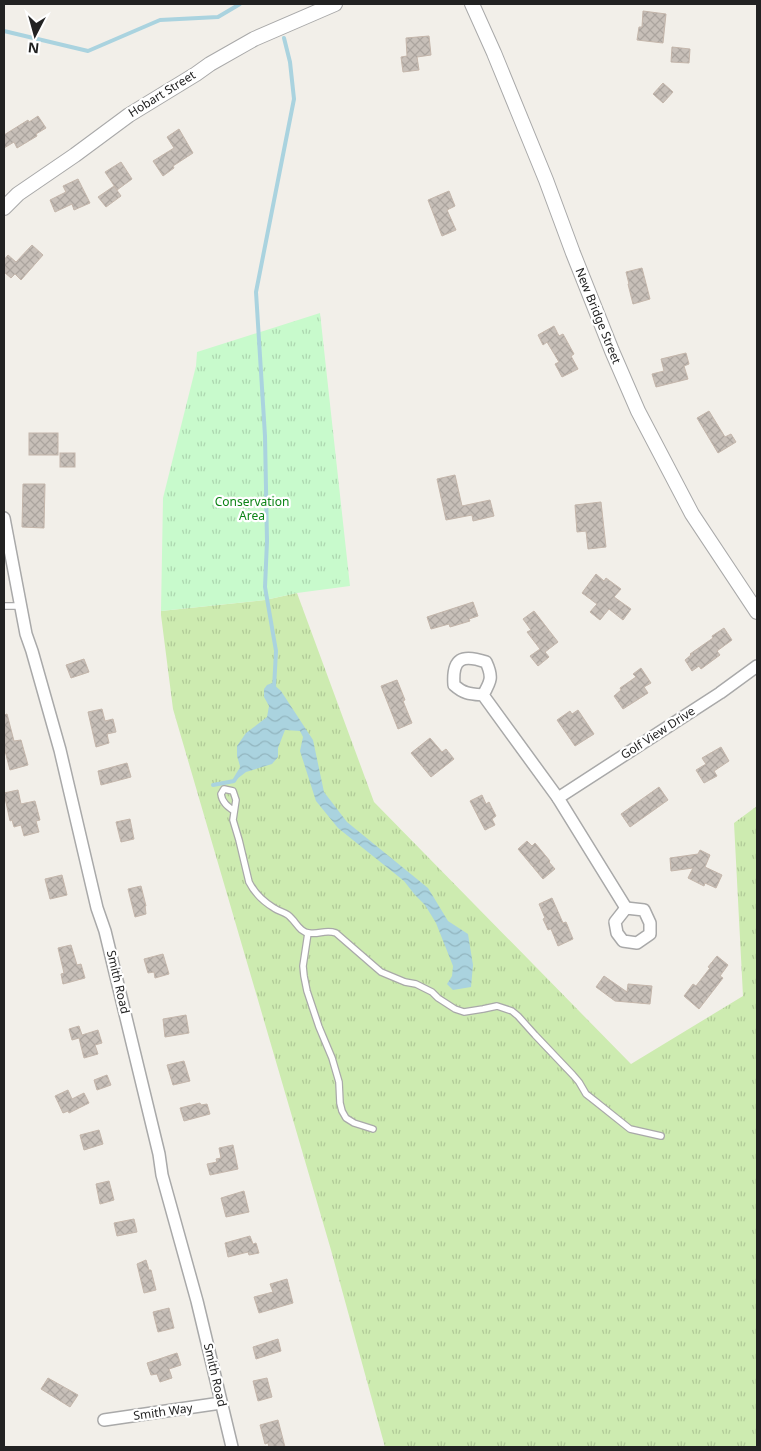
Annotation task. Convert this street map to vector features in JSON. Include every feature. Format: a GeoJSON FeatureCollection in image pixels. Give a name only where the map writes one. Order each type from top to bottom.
{"type":"FeatureCollection","features":[{"type":"Feature","properties":{"kind":"street","name":"Hobart Street"},"geometry":{"type":"LineString","coordinates":[[4,208],[18,194],[147,103],[246,43],[278,27],[335,4]]}},
{"type":"Feature","properties":{"kind":"street","name":"New Bridge Street"},"geometry":{"type":"LineString","coordinates":[[472,4],[546,180],[572,253],[638,411],[692,514],[757,612]]}},
{"type":"Feature","properties":{"kind":"street","name":"Smith Road"},"geometry":{"type":"LineString","coordinates":[[4,518],[26,634],[60,750],[97,908],[105,931],[157,1145],[162,1175],[197,1302],[232,1447]]}},
{"type":"Feature","properties":{"kind":"street","name":"Golf View Drive"},"geometry":{"type":"LineString","coordinates":[[558,798],[720,693],[757,666]]}},
{"type":"Feature","properties":{"kind":"street"},"geometry":{"type":"LineString","coordinates":[[484,695],[558,798],[626,908]]}},
{"type":"Feature","properties":{"kind":"street","name":"Smith Way"},"geometry":{"type":"LineString","coordinates":[[104,1420],[221,1403]]}},
{"type":"Feature","properties":{"kind":"lane"},"geometry":{"type":"LineString","coordinates":[[4,606],[21,606]]}},
{"type":"Feature","properties":{"kind":"lane"},"geometry":{"type":"LineString","coordinates":[[234,811],[233,820],[252,888],[272,908],[288,915],[302,931],[308,933],[330,931],[336,933],[381,972],[405,982],[416,984],[432,992],[455,1009],[464,1012],[497,1006],[512,1011],[573,1075],[586,1094],[594,1101],[630,1129],[661,1136]]}},
{"type":"Feature","properties":{"kind":"lane"},"geometry":{"type":"LineString","coordinates":[[308,933],[303,966],[304,976],[319,1027],[338,1076],[342,1111],[346,1118],[354,1123],[373,1129]]}},
{"type":"Feature","properties":{"kind":"green space","name":"Conservation Area"},"geometry":{"type":"Polygon","coordinates":[[[320,313],[350,586],[297,593],[265,600],[161,611],[163,498],[196,366],[197,352],[320,313]]]}},
{"type":"Feature","properties":{"kind":"green space"},"geometry":{"type":"Polygon","coordinates":[[[297,593],[374,802],[631,1064],[743,996],[734,823],[757,806],[757,1447],[385,1447],[331,1250],[173,709],[161,615],[161,611],[265,600],[297,593]]]}},
{"type":"Feature","properties":{"kind":"water"},"geometry":{"type":"Polygon","coordinates":[[[272,683],[281,691],[313,740],[324,792],[347,822],[428,888],[448,921],[468,934],[473,965],[471,987],[453,990],[447,984],[452,976],[453,966],[436,923],[425,905],[404,881],[338,828],[316,801],[300,751],[303,737],[300,731],[285,730],[278,748],[278,757],[272,764],[246,772],[237,779],[240,766],[237,746],[246,733],[267,717],[269,706],[264,697],[264,689],[272,683]]]}},
{"type":"Feature","properties":{"kind":"building"},"geometry":{"type":"Polygon","coordinates":[[[643,11],[666,14],[663,43],[637,40],[639,27],[642,27],[643,11]]]}},
{"type":"Feature","properties":{"kind":"building"},"geometry":{"type":"Polygon","coordinates":[[[429,36],[431,55],[417,57],[419,70],[403,72],[401,57],[407,56],[406,38],[429,36]]]}},
{"type":"Feature","properties":{"kind":"building"},"geometry":{"type":"Polygon","coordinates":[[[672,47],[690,49],[689,63],[671,62],[672,47]]]}},
{"type":"Feature","properties":{"kind":"building"},"geometry":{"type":"Polygon","coordinates":[[[663,83],[673,92],[663,103],[653,94],[663,83]]]}},
{"type":"Feature","properties":{"kind":"building"},"geometry":{"type":"Polygon","coordinates":[[[38,116],[46,128],[17,148],[14,142],[4,148],[4,135],[38,116]]]}},
{"type":"Feature","properties":{"kind":"building"},"geometry":{"type":"Polygon","coordinates":[[[179,129],[193,153],[173,166],[174,168],[163,176],[153,161],[174,148],[167,137],[179,129]]]}},
{"type":"Feature","properties":{"kind":"building"},"geometry":{"type":"Polygon","coordinates":[[[121,162],[132,179],[117,190],[105,172],[121,162]]]}},
{"type":"Feature","properties":{"kind":"building"},"geometry":{"type":"Polygon","coordinates":[[[78,179],[90,203],[74,210],[72,204],[55,212],[50,200],[66,192],[63,186],[78,179]]]}},
{"type":"Feature","properties":{"kind":"building"},"geometry":{"type":"Polygon","coordinates":[[[114,186],[121,196],[106,207],[98,197],[114,186]]]}},
{"type":"Feature","properties":{"kind":"building"},"geometry":{"type":"Polygon","coordinates":[[[449,191],[455,206],[447,210],[456,230],[442,236],[428,200],[449,191]]]}},
{"type":"Feature","properties":{"kind":"building"},"geometry":{"type":"Polygon","coordinates":[[[32,245],[43,255],[21,280],[15,274],[11,278],[4,272],[4,260],[8,255],[16,262],[32,245]]]}},
{"type":"Feature","properties":{"kind":"building"},"geometry":{"type":"Polygon","coordinates":[[[642,268],[650,299],[633,304],[626,272],[642,268]]]}},
{"type":"Feature","properties":{"kind":"building"},"geometry":{"type":"Polygon","coordinates":[[[554,326],[559,336],[563,334],[574,354],[571,356],[578,369],[562,377],[555,364],[559,362],[547,342],[543,345],[538,335],[554,326]]]}},
{"type":"Feature","properties":{"kind":"building"},"geometry":{"type":"Polygon","coordinates":[[[686,353],[689,364],[684,366],[688,379],[656,387],[652,374],[664,371],[661,359],[686,353]]]}},
{"type":"Feature","properties":{"kind":"building"},"geometry":{"type":"Polygon","coordinates":[[[709,411],[725,437],[731,434],[736,442],[718,453],[697,418],[709,411]]]}},
{"type":"Feature","properties":{"kind":"building"},"geometry":{"type":"Polygon","coordinates":[[[29,433],[58,433],[58,455],[29,455],[29,433]]]}},
{"type":"Feature","properties":{"kind":"building"},"geometry":{"type":"Polygon","coordinates":[[[60,453],[75,453],[75,467],[60,467],[60,453]]]}},
{"type":"Feature","properties":{"kind":"building"},"geometry":{"type":"Polygon","coordinates":[[[455,475],[462,506],[490,500],[494,516],[473,521],[472,515],[446,520],[437,479],[455,475]]]}},
{"type":"Feature","properties":{"kind":"building"},"geometry":{"type":"Polygon","coordinates":[[[23,484],[45,484],[44,528],[22,527],[23,484]]]}},
{"type":"Feature","properties":{"kind":"building"},"geometry":{"type":"Polygon","coordinates":[[[601,502],[606,547],[588,549],[586,531],[577,532],[575,505],[601,502]]]}},
{"type":"Feature","properties":{"kind":"building"},"geometry":{"type":"Polygon","coordinates":[[[596,574],[604,581],[606,578],[621,589],[614,597],[631,609],[623,620],[609,609],[600,620],[590,612],[597,604],[582,593],[596,574]]]}},
{"type":"Feature","properties":{"kind":"building"},"geometry":{"type":"Polygon","coordinates":[[[473,602],[478,616],[469,619],[470,621],[450,627],[449,624],[431,629],[427,617],[473,602]]]}},
{"type":"Feature","properties":{"kind":"building"},"geometry":{"type":"Polygon","coordinates":[[[534,611],[558,642],[545,652],[549,657],[538,666],[530,656],[540,649],[527,632],[531,630],[523,619],[534,611]]]}},
{"type":"Feature","properties":{"kind":"building"},"geometry":{"type":"Polygon","coordinates":[[[724,628],[732,640],[717,651],[720,655],[701,669],[699,666],[692,671],[685,660],[724,628]]]}},
{"type":"Feature","properties":{"kind":"building"},"geometry":{"type":"Polygon","coordinates":[[[84,659],[89,672],[71,678],[66,665],[84,659]]]}},
{"type":"Feature","properties":{"kind":"building"},"geometry":{"type":"Polygon","coordinates":[[[641,668],[651,683],[644,687],[648,693],[623,709],[614,696],[621,690],[620,688],[636,677],[633,674],[641,668]]]}},
{"type":"Feature","properties":{"kind":"building"},"geometry":{"type":"Polygon","coordinates":[[[397,680],[412,723],[398,729],[381,686],[397,680]]]}},
{"type":"Feature","properties":{"kind":"building"},"geometry":{"type":"Polygon","coordinates":[[[102,709],[105,721],[113,719],[116,732],[107,734],[109,743],[96,747],[88,712],[102,709]]]}},
{"type":"Feature","properties":{"kind":"building"},"geometry":{"type":"Polygon","coordinates":[[[578,710],[594,734],[575,746],[557,720],[570,711],[572,714],[578,710]]]}},
{"type":"Feature","properties":{"kind":"building"},"geometry":{"type":"Polygon","coordinates":[[[7,714],[14,741],[21,740],[28,765],[10,770],[4,747],[4,715],[7,714]]]}},
{"type":"Feature","properties":{"kind":"building"},"geometry":{"type":"Polygon","coordinates":[[[430,738],[442,752],[446,749],[454,759],[431,777],[411,753],[430,738]]]}},
{"type":"Feature","properties":{"kind":"building"},"geometry":{"type":"Polygon","coordinates":[[[721,747],[729,761],[714,771],[717,776],[704,783],[696,770],[706,764],[702,758],[721,747]]]}},
{"type":"Feature","properties":{"kind":"building"},"geometry":{"type":"Polygon","coordinates":[[[127,763],[131,777],[101,785],[98,771],[127,763]]]}},
{"type":"Feature","properties":{"kind":"building"},"geometry":{"type":"Polygon","coordinates":[[[659,787],[668,800],[630,827],[621,814],[659,787]]]}},
{"type":"Feature","properties":{"kind":"building"},"geometry":{"type":"Polygon","coordinates":[[[18,790],[21,804],[35,801],[40,820],[36,821],[39,832],[24,836],[21,825],[14,827],[12,820],[10,821],[4,793],[18,790]]]}},
{"type":"Feature","properties":{"kind":"building"},"geometry":{"type":"Polygon","coordinates":[[[482,795],[486,804],[489,802],[496,816],[492,819],[495,825],[485,830],[470,801],[482,795]]]}},
{"type":"Feature","properties":{"kind":"building"},"geometry":{"type":"Polygon","coordinates":[[[130,819],[134,839],[121,842],[116,822],[130,819]]]}},
{"type":"Feature","properties":{"kind":"building"},"geometry":{"type":"Polygon","coordinates":[[[527,841],[532,846],[535,843],[555,869],[543,879],[518,849],[527,841]]]}},
{"type":"Feature","properties":{"kind":"building"},"geometry":{"type":"Polygon","coordinates":[[[700,850],[710,855],[705,867],[722,875],[716,888],[705,883],[704,886],[688,878],[693,868],[671,871],[670,858],[698,854],[700,850]]]}},
{"type":"Feature","properties":{"kind":"building"},"geometry":{"type":"Polygon","coordinates":[[[62,875],[67,895],[50,899],[45,879],[62,875]]]}},
{"type":"Feature","properties":{"kind":"building"},"geometry":{"type":"Polygon","coordinates":[[[141,886],[146,914],[135,917],[128,889],[141,886]]]}},
{"type":"Feature","properties":{"kind":"building"},"geometry":{"type":"Polygon","coordinates":[[[552,898],[563,923],[566,922],[573,939],[558,946],[551,929],[548,930],[543,919],[545,918],[539,904],[552,898]]]}},
{"type":"Feature","properties":{"kind":"building"},"geometry":{"type":"Polygon","coordinates":[[[71,945],[77,965],[81,964],[85,978],[63,984],[61,974],[64,973],[58,948],[71,945]]]}},
{"type":"Feature","properties":{"kind":"building"},"geometry":{"type":"Polygon","coordinates":[[[163,954],[169,974],[155,978],[154,972],[148,973],[144,959],[163,954]]]}},
{"type":"Feature","properties":{"kind":"building"},"geometry":{"type":"Polygon","coordinates":[[[717,956],[728,965],[720,976],[723,978],[699,1009],[684,996],[693,984],[696,986],[717,956]]]}},
{"type":"Feature","properties":{"kind":"building"},"geometry":{"type":"Polygon","coordinates":[[[604,976],[627,992],[628,984],[652,986],[650,1004],[615,1001],[596,987],[604,976]]]}},
{"type":"Feature","properties":{"kind":"building"},"geometry":{"type":"Polygon","coordinates":[[[186,1015],[189,1033],[165,1037],[163,1019],[186,1015]]]}},
{"type":"Feature","properties":{"kind":"building"},"geometry":{"type":"Polygon","coordinates":[[[79,1026],[82,1035],[98,1030],[102,1043],[95,1045],[98,1054],[84,1058],[79,1038],[72,1040],[69,1029],[79,1026]]]}},
{"type":"Feature","properties":{"kind":"building"},"geometry":{"type":"Polygon","coordinates":[[[184,1061],[190,1081],[173,1085],[167,1065],[184,1061]]]}},
{"type":"Feature","properties":{"kind":"building"},"geometry":{"type":"Polygon","coordinates":[[[107,1075],[111,1085],[97,1090],[94,1080],[107,1075]]]}},
{"type":"Feature","properties":{"kind":"building"},"geometry":{"type":"Polygon","coordinates":[[[68,1090],[72,1099],[84,1093],[89,1103],[69,1113],[68,1111],[63,1113],[55,1096],[68,1090]]]}},
{"type":"Feature","properties":{"kind":"building"},"geometry":{"type":"Polygon","coordinates":[[[200,1103],[201,1105],[207,1104],[210,1114],[184,1121],[180,1108],[200,1103]]]}},
{"type":"Feature","properties":{"kind":"building"},"geometry":{"type":"Polygon","coordinates":[[[99,1130],[103,1144],[84,1150],[80,1135],[99,1130]]]}},
{"type":"Feature","properties":{"kind":"building"},"geometry":{"type":"Polygon","coordinates":[[[233,1145],[238,1169],[210,1175],[207,1164],[217,1162],[216,1159],[221,1158],[219,1148],[233,1145]]]}},
{"type":"Feature","properties":{"kind":"building"},"geometry":{"type":"Polygon","coordinates":[[[109,1181],[114,1200],[100,1204],[96,1184],[109,1181]]]}},
{"type":"Feature","properties":{"kind":"building"},"geometry":{"type":"Polygon","coordinates":[[[244,1191],[249,1212],[226,1217],[221,1198],[244,1191]]]}},
{"type":"Feature","properties":{"kind":"building"},"geometry":{"type":"Polygon","coordinates":[[[134,1219],[137,1232],[117,1236],[114,1223],[134,1219]]]}},
{"type":"Feature","properties":{"kind":"building"},"geometry":{"type":"Polygon","coordinates":[[[250,1236],[253,1244],[256,1243],[259,1253],[249,1255],[248,1252],[228,1257],[225,1243],[250,1236]]]}},
{"type":"Feature","properties":{"kind":"building"},"geometry":{"type":"Polygon","coordinates":[[[146,1260],[149,1270],[151,1270],[156,1290],[144,1293],[137,1264],[146,1260]]]}},
{"type":"Feature","properties":{"kind":"building"},"geometry":{"type":"Polygon","coordinates":[[[287,1279],[293,1303],[259,1313],[254,1297],[273,1292],[270,1284],[287,1279]]]}},
{"type":"Feature","properties":{"kind":"building"},"geometry":{"type":"Polygon","coordinates":[[[169,1308],[174,1328],[158,1332],[153,1312],[169,1308]]]}},
{"type":"Feature","properties":{"kind":"building"},"geometry":{"type":"Polygon","coordinates":[[[278,1339],[281,1351],[256,1359],[253,1347],[278,1339]]]}},
{"type":"Feature","properties":{"kind":"building"},"geometry":{"type":"Polygon","coordinates":[[[177,1353],[181,1365],[169,1369],[172,1378],[160,1382],[157,1374],[151,1375],[147,1363],[177,1353]]]}},
{"type":"Feature","properties":{"kind":"building"},"geometry":{"type":"Polygon","coordinates":[[[48,1378],[78,1395],[70,1407],[41,1389],[48,1378]]]}},
{"type":"Feature","properties":{"kind":"building"},"geometry":{"type":"Polygon","coordinates":[[[267,1378],[272,1397],[258,1401],[253,1381],[267,1378]]]}},
{"type":"Feature","properties":{"kind":"building"},"geometry":{"type":"Polygon","coordinates":[[[278,1420],[285,1447],[269,1447],[268,1443],[265,1444],[260,1425],[278,1420]]]}},
{"type":"Feature","properties":{"kind":"waterway"},"geometry":{"type":"LineString","coordinates":[[4,31],[88,51],[160,20],[218,17],[240,4]]}},
{"type":"Feature","properties":{"kind":"waterway"},"geometry":{"type":"LineString","coordinates":[[274,688],[276,651],[265,587],[267,541],[265,436],[256,292],[294,99],[290,62],[284,38]]}},
{"type":"Feature","properties":{"kind":"waterway"},"geometry":{"type":"LineString","coordinates":[[213,785],[234,781],[240,771]]}}]}
